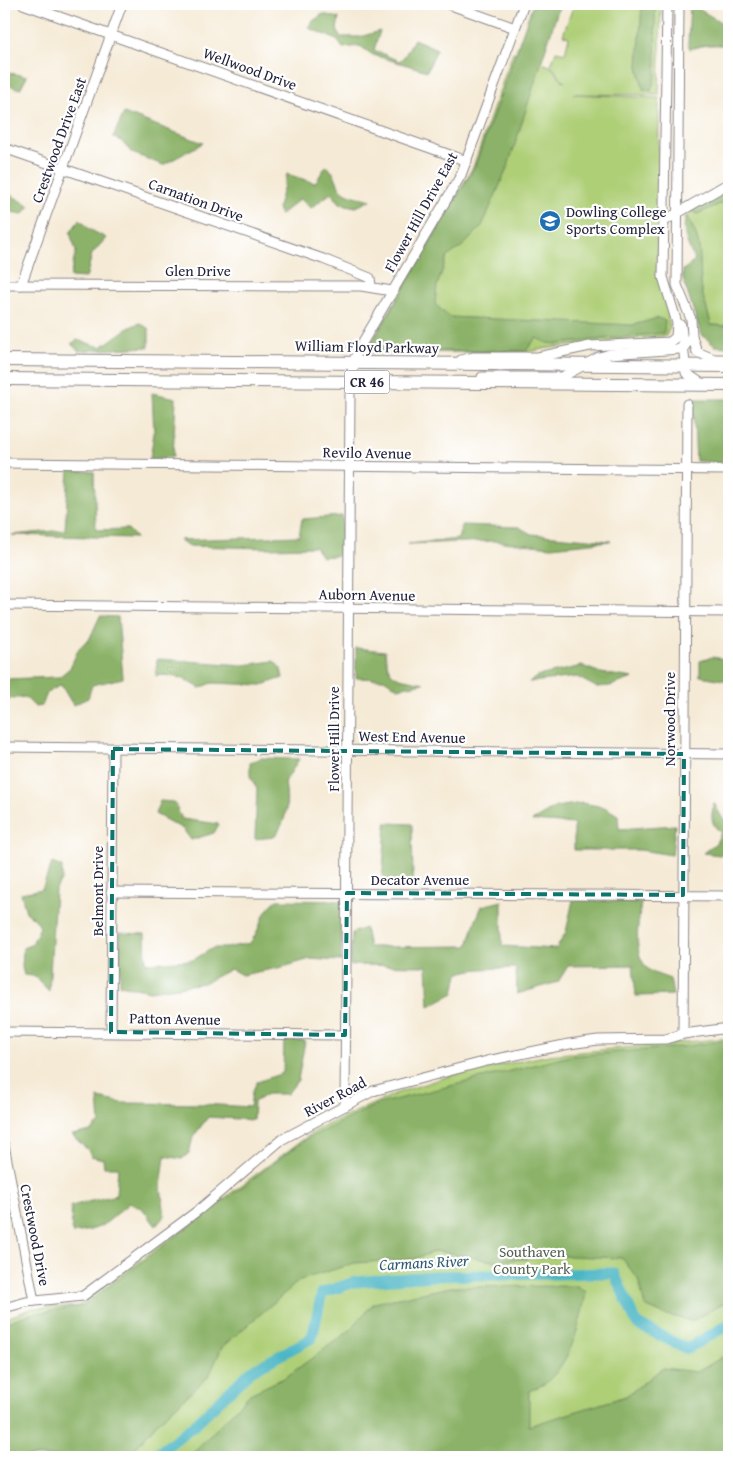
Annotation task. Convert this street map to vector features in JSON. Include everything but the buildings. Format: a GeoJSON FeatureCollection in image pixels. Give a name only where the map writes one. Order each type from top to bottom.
{"type":"FeatureCollection","features":[{"type":"Feature","properties":{"kind":"highway","name":"William Floyd Parkway"},"geometry":{"type":"LineString","coordinates":[[4,360],[352,372],[454,383],[729,385]]}},
{"type":"Feature","properties":{"kind":"highway","name":"William Floyd Parkway"},"geometry":{"type":"LineString","coordinates":[[4,379],[352,372],[454,364],[729,366]]}},
{"type":"Feature","properties":{"kind":"street","name":"Wellwood Drive"},"geometry":{"type":"LineString","coordinates":[[22,4],[467,161]]}},
{"type":"Feature","properties":{"kind":"street","name":"Crestwood Drive East"},"geometry":{"type":"LineString","coordinates":[[21,285],[122,4]]}},
{"type":"Feature","properties":{"kind":"street"},"geometry":{"type":"LineString","coordinates":[[448,4],[515,28]]}},
{"type":"Feature","properties":{"kind":"street","name":"Flower Hill Drive East"},"geometry":{"type":"LineString","coordinates":[[352,372],[392,291],[461,175],[524,4]]}},
{"type":"Feature","properties":{"kind":"street"},"geometry":{"type":"LineString","coordinates":[[454,364],[459,360],[474,357],[538,357],[590,346],[670,342],[675,339],[677,334],[676,323],[663,277],[667,4]]}},
{"type":"Feature","properties":{"kind":"street"},"geometry":{"type":"LineString","coordinates":[[679,4],[677,285],[691,319],[692,336],[697,352],[714,359],[729,359]]}},
{"type":"Feature","properties":{"kind":"street"},"geometry":{"type":"LineString","coordinates":[[667,18],[679,19]]}},
{"type":"Feature","properties":{"kind":"street"},"geometry":{"type":"LineString","coordinates":[[666,127],[678,127]]}},
{"type":"Feature","properties":{"kind":"street","name":"Carnation Drive"},"geometry":{"type":"LineString","coordinates":[[4,148],[357,272],[370,278],[371,286]]}},
{"type":"Feature","properties":{"kind":"street"},"geometry":{"type":"LineString","coordinates":[[664,221],[729,183]]}},
{"type":"Feature","properties":{"kind":"street","name":"Glen Drive"},"geometry":{"type":"LineString","coordinates":[[4,285],[371,286],[392,291]]}},
{"type":"Feature","properties":{"kind":"street"},"geometry":{"type":"LineString","coordinates":[[669,300],[681,326],[684,366],[692,379],[708,385]]}},
{"type":"Feature","properties":{"kind":"street"},"geometry":{"type":"LineString","coordinates":[[454,383],[477,377],[562,377],[610,354],[664,351],[683,347],[692,336]]}},
{"type":"Feature","properties":{"kind":"street","name":"Flower Hill Drive"},"geometry":{"type":"LineString","coordinates":[[345,1106],[352,372]]}},
{"type":"Feature","properties":{"kind":"street","name":"Norwood Drive"},"geometry":{"type":"LineString","coordinates":[[682,1034],[687,404]]}},
{"type":"Feature","properties":{"kind":"street","name":"Revilo Avenue"},"geometry":{"type":"LineString","coordinates":[[4,463],[729,470]]}},
{"type":"Feature","properties":{"kind":"street","name":"Auborn Avenue"},"geometry":{"type":"LineString","coordinates":[[4,605],[729,612]]}},
{"type":"Feature","properties":{"kind":"street","name":"West End Avenue"},"geometry":{"type":"LineString","coordinates":[[4,747],[729,754]]}},
{"type":"Feature","properties":{"kind":"street","name":"Belmont Drive"},"geometry":{"type":"LineString","coordinates":[[111,1032],[113,749]]}},
{"type":"Feature","properties":{"kind":"street","name":"Decator Avenue"},"geometry":{"type":"LineString","coordinates":[[111,892],[729,896]]}},
{"type":"Feature","properties":{"kind":"street","name":"River Road"},"geometry":{"type":"LineString","coordinates":[[4,1308],[34,1301],[83,1296],[200,1209],[282,1140],[374,1091],[487,1061],[598,1040],[666,1039],[682,1034],[729,1028]]}},
{"type":"Feature","properties":{"kind":"street","name":"Patton Avenue"},"geometry":{"type":"LineString","coordinates":[[4,1032],[346,1035]]}},
{"type":"Feature","properties":{"kind":"street","name":"Crestwood Drive"},"geometry":{"type":"LineString","coordinates":[[4,1145],[34,1301]]}},
{"type":"Feature","properties":{"kind":"highlighted area"},"geometry":{"type":"Polygon","coordinates":[[[113,749],[684,754],[683,895],[347,893],[345,1035],[111,1032],[113,749]]]}},
{"type":"Feature","properties":{"kind":"green space"},"geometry":{"type":"Polygon","coordinates":[[[533,4],[560,4],[508,166],[482,226],[464,245],[447,257],[437,286],[435,304],[449,317],[633,325],[658,318],[665,321],[664,333],[558,344],[547,343],[536,338],[526,351],[373,351],[370,349],[374,340],[475,166],[533,4]]]}},
{"type":"Feature","properties":{"kind":"green space","name":"Dowling College Sports Complex"},"geometry":{"type":"Polygon","coordinates":[[[574,4],[661,4],[659,95],[573,94],[659,98],[658,275],[666,302],[670,327],[666,336],[527,352],[370,353],[368,350],[370,344],[473,167],[513,52],[550,66],[565,83],[551,65],[556,51],[565,53],[569,37],[563,35],[574,4]]]}},
{"type":"Feature","properties":{"kind":"green space"},"geometry":{"type":"Polygon","coordinates":[[[642,4],[654,4],[655,7],[656,76],[651,91],[643,89],[638,66],[642,4]]]}},
{"type":"Feature","properties":{"kind":"green space"},"geometry":{"type":"Polygon","coordinates":[[[690,4],[729,27],[729,45],[706,45],[690,49],[688,43],[690,4]]]}},
{"type":"Feature","properties":{"kind":"green space"},"geometry":{"type":"Polygon","coordinates":[[[323,14],[339,18],[337,29],[340,37],[360,37],[380,31],[374,50],[399,61],[404,57],[414,39],[437,49],[427,71],[373,55],[360,46],[343,48],[337,40],[309,28],[313,21],[323,14]]]}},
{"type":"Feature","properties":{"kind":"green space"},"geometry":{"type":"Polygon","coordinates":[[[4,72],[27,76],[20,89],[4,84],[4,72]]]}},
{"type":"Feature","properties":{"kind":"green space"},"geometry":{"type":"Polygon","coordinates":[[[124,113],[203,143],[163,165],[132,153],[121,141],[113,137],[124,113]]]}},
{"type":"Feature","properties":{"kind":"green space"},"geometry":{"type":"Polygon","coordinates":[[[326,166],[333,173],[341,189],[353,196],[371,200],[356,207],[341,204],[331,193],[311,208],[300,199],[280,215],[278,207],[287,174],[315,183],[326,166]]]}},
{"type":"Feature","properties":{"kind":"green space"},"geometry":{"type":"Polygon","coordinates":[[[729,188],[729,200],[697,214],[692,210],[729,188]]]}},
{"type":"Feature","properties":{"kind":"green space"},"geometry":{"type":"Polygon","coordinates":[[[4,194],[11,195],[30,206],[23,214],[4,211],[4,194]]]}},
{"type":"Feature","properties":{"kind":"green space"},"geometry":{"type":"Polygon","coordinates":[[[729,200],[729,326],[711,325],[702,288],[699,248],[695,233],[686,216],[692,210],[697,214],[729,200]]]}},
{"type":"Feature","properties":{"kind":"green space"},"geometry":{"type":"Polygon","coordinates":[[[686,216],[698,241],[702,288],[711,325],[729,326],[729,347],[715,346],[701,334],[683,279],[683,270],[695,261],[684,228],[686,216]]]}},
{"type":"Feature","properties":{"kind":"green space"},"geometry":{"type":"Polygon","coordinates":[[[80,219],[89,229],[106,238],[92,254],[86,278],[70,277],[76,251],[70,233],[80,219]]]}},
{"type":"Feature","properties":{"kind":"green space"},"geometry":{"type":"Polygon","coordinates":[[[140,323],[149,329],[149,347],[79,351],[71,344],[77,340],[101,347],[124,330],[140,323]]]}},
{"type":"Feature","properties":{"kind":"green space"},"geometry":{"type":"Polygon","coordinates":[[[152,393],[176,398],[173,457],[150,459],[154,433],[152,393]]]}},
{"type":"Feature","properties":{"kind":"green space"},"geometry":{"type":"Polygon","coordinates":[[[696,399],[729,399],[727,463],[696,461],[693,404],[696,399]]]}},
{"type":"Feature","properties":{"kind":"green space"},"geometry":{"type":"Polygon","coordinates":[[[69,470],[94,472],[96,530],[128,529],[136,538],[12,535],[65,530],[69,470]]]}},
{"type":"Feature","properties":{"kind":"green space"},"geometry":{"type":"Polygon","coordinates":[[[342,516],[343,555],[322,557],[315,547],[190,546],[179,540],[299,536],[302,519],[342,516]]]}},
{"type":"Feature","properties":{"kind":"green space"},"geometry":{"type":"Polygon","coordinates":[[[462,525],[519,527],[531,534],[611,541],[551,547],[494,541],[408,544],[458,539],[462,525]]]}},
{"type":"Feature","properties":{"kind":"green space"},"geometry":{"type":"Polygon","coordinates":[[[100,616],[118,617],[123,678],[92,685],[88,698],[73,705],[61,685],[47,693],[42,706],[35,707],[25,697],[4,699],[4,679],[59,677],[70,668],[79,648],[89,640],[100,616]]]}},
{"type":"Feature","properties":{"kind":"green space"},"geometry":{"type":"Polygon","coordinates":[[[356,648],[385,651],[386,661],[392,673],[401,678],[424,683],[398,688],[384,679],[356,678],[356,648]]]}},
{"type":"Feature","properties":{"kind":"green space"},"geometry":{"type":"Polygon","coordinates":[[[712,657],[729,660],[729,683],[724,680],[700,676],[700,661],[712,657]]]}},
{"type":"Feature","properties":{"kind":"green space"},"geometry":{"type":"Polygon","coordinates":[[[157,659],[244,665],[274,661],[281,669],[283,678],[262,685],[212,683],[200,688],[168,675],[156,676],[157,659]]]}},
{"type":"Feature","properties":{"kind":"green space"},"geometry":{"type":"Polygon","coordinates":[[[582,666],[601,673],[633,678],[610,686],[596,687],[577,677],[529,682],[538,676],[582,666]]]}},
{"type":"Feature","properties":{"kind":"green space"},"geometry":{"type":"Polygon","coordinates":[[[261,758],[299,759],[285,782],[286,811],[279,831],[274,837],[255,839],[257,789],[250,776],[250,763],[261,758]]]}},
{"type":"Feature","properties":{"kind":"green space"},"geometry":{"type":"Polygon","coordinates":[[[160,801],[174,802],[182,819],[219,824],[214,833],[191,840],[183,829],[155,814],[160,801]]]}},
{"type":"Feature","properties":{"kind":"green space"},"geometry":{"type":"Polygon","coordinates":[[[582,803],[604,807],[618,815],[619,829],[675,825],[672,855],[640,850],[574,850],[574,824],[532,821],[556,807],[582,803]]]}},
{"type":"Feature","properties":{"kind":"green space"},"geometry":{"type":"Polygon","coordinates":[[[714,803],[721,816],[729,824],[729,856],[703,853],[716,843],[721,833],[712,819],[714,803]]]}},
{"type":"Feature","properties":{"kind":"green space"},"geometry":{"type":"Polygon","coordinates":[[[386,823],[412,824],[413,885],[382,886],[386,823]]]}},
{"type":"Feature","properties":{"kind":"green space"},"geometry":{"type":"Polygon","coordinates":[[[52,863],[62,867],[62,879],[55,890],[49,991],[34,976],[24,975],[22,967],[23,948],[32,944],[40,927],[36,920],[26,912],[21,893],[42,889],[52,863]]]}},
{"type":"Feature","properties":{"kind":"green space"},"geometry":{"type":"Polygon","coordinates":[[[277,900],[342,901],[341,961],[310,959],[283,967],[242,975],[231,969],[204,983],[150,991],[120,985],[120,933],[145,934],[146,963],[193,960],[213,948],[226,948],[250,943],[267,910],[277,900]]]}},
{"type":"Feature","properties":{"kind":"green space"},"geometry":{"type":"Polygon","coordinates":[[[573,900],[641,902],[637,937],[639,954],[650,971],[670,979],[673,995],[636,996],[633,965],[568,966],[558,982],[517,994],[516,968],[486,969],[470,970],[458,974],[454,993],[429,1006],[427,966],[350,965],[352,933],[365,928],[369,947],[468,946],[482,906],[502,901],[502,946],[556,949],[566,932],[573,900]]]}},
{"type":"Feature","properties":{"kind":"green space","name":"Southaven County Park"},"geometry":{"type":"Polygon","coordinates":[[[729,1038],[729,1457],[4,1457],[4,1319],[33,1308],[78,1306],[316,1130],[397,1093],[449,1076],[549,1055],[729,1038]]]}},
{"type":"Feature","properties":{"kind":"green space"},"geometry":{"type":"Polygon","coordinates":[[[284,1040],[305,1041],[298,1080],[287,1094],[267,1094],[254,1102],[253,1120],[208,1117],[193,1137],[189,1153],[182,1159],[165,1156],[161,1187],[165,1216],[156,1226],[142,1208],[129,1203],[104,1224],[91,1230],[72,1233],[71,1206],[116,1195],[118,1167],[104,1167],[103,1159],[91,1156],[88,1150],[72,1135],[91,1131],[100,1123],[98,1098],[123,1103],[203,1104],[250,1107],[252,1092],[257,1082],[283,1073],[284,1040]]]}},
{"type":"Feature","properties":{"kind":"green space"},"geometry":{"type":"Polygon","coordinates":[[[729,1040],[729,1300],[692,1321],[663,1314],[645,1306],[638,1279],[622,1258],[569,1256],[492,1261],[437,1251],[413,1259],[355,1263],[300,1280],[222,1347],[209,1376],[156,1424],[128,1457],[4,1457],[4,1323],[30,1314],[83,1306],[306,1139],[378,1104],[570,1056],[681,1047],[729,1040]]]}},
{"type":"Feature","properties":{"kind":"green space"},"geometry":{"type":"Polygon","coordinates":[[[577,1286],[586,1292],[574,1340],[556,1373],[547,1382],[529,1391],[529,1426],[626,1396],[663,1368],[697,1372],[729,1353],[729,1457],[189,1457],[250,1394],[286,1377],[349,1331],[374,1303],[451,1287],[577,1286]]]}},
{"type":"Feature","properties":{"kind":"waterway","name":"Carmans River"},"geometry":{"type":"LineString","coordinates":[[153,1457],[193,1426],[251,1371],[312,1338],[322,1293],[355,1282],[433,1276],[614,1273],[637,1324],[687,1349],[729,1324]]}},
{"type":"Feature","properties":{"kind":"place","name":"Dowling College Sports Complex"},"geometry":{"type":"Point","coordinates":[550,221]}}]}
